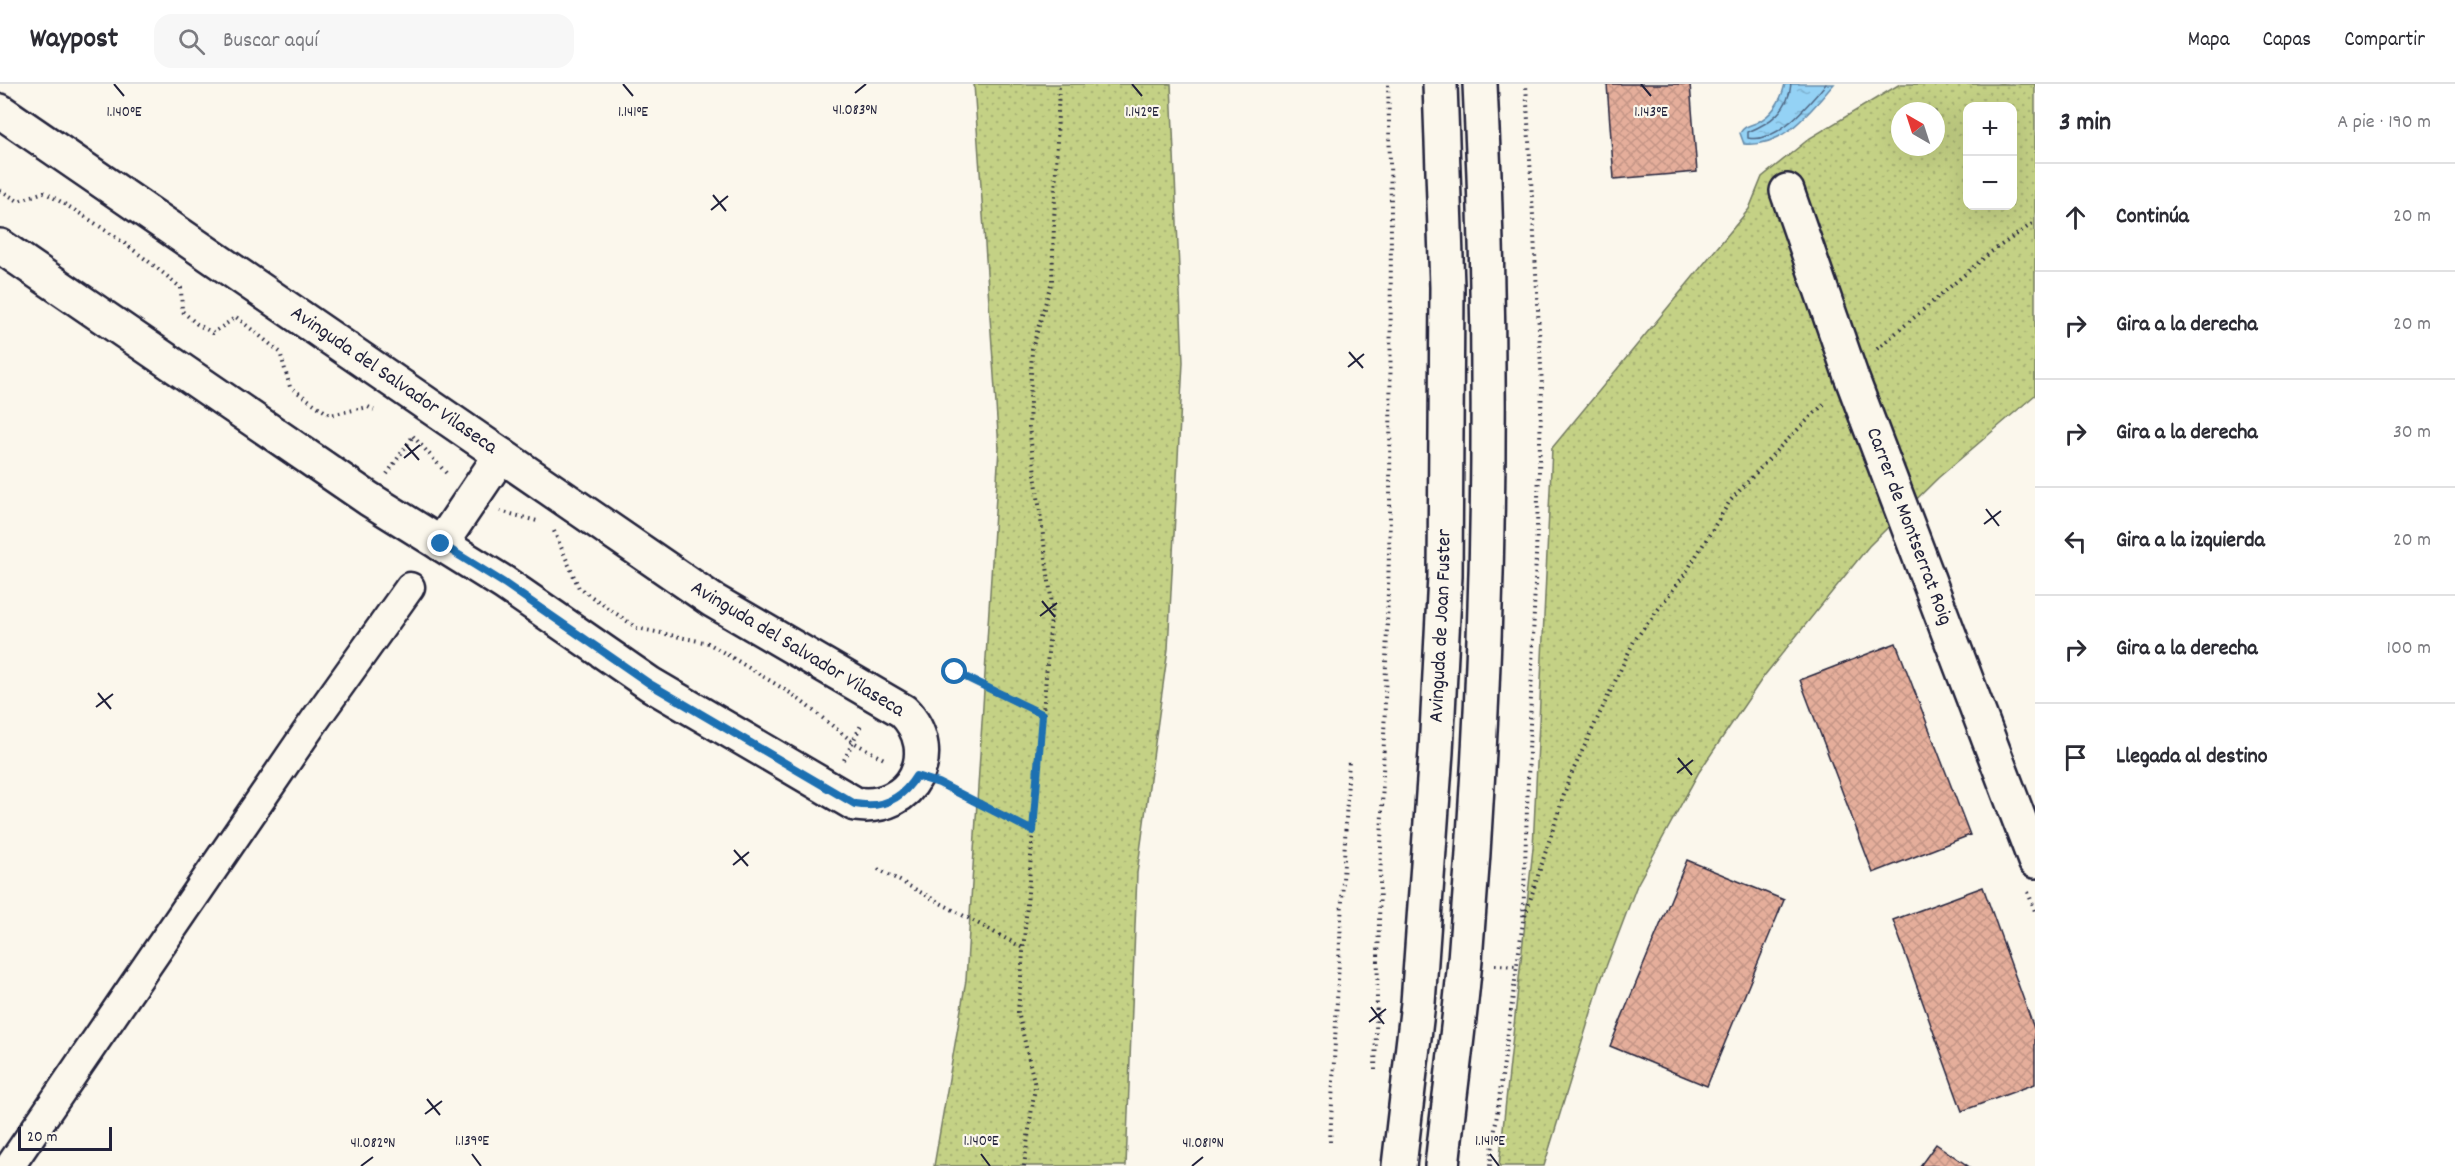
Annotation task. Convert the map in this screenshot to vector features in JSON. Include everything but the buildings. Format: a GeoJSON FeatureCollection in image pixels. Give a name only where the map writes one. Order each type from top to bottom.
{"type":"FeatureCollection","features":[{"type":"Feature","properties":{"kind":"street","name":"Avinguda de Joan Fuster"},"geometry":{"type":"LineString","coordinates":[[1399,1166],[1418,1004],[1436,752],[1445,576],[1447,287],[1440,84]]}},
{"type":"Feature","properties":{"kind":"street","name":"Avinguda de Joan Fuster"},"geometry":{"type":"LineString","coordinates":[[1442,1166],[1465,951],[1479,758],[1485,586],[1486,272],[1479,84]]}},
{"type":"Feature","properties":{"kind":"street","name":"Avinguda del Salvador Vilaseca"},"geometry":{"type":"LineString","coordinates":[[0,111],[712,600],[903,711],[910,718],[920,736],[921,757],[916,776]]}},
{"type":"Feature","properties":{"kind":"street","name":"Carrer de Montserrat Roig"},"geometry":{"type":"LineString","coordinates":[[1787,191],[1851,376],[2035,861]]}},
{"type":"Feature","properties":{"kind":"street"},"geometry":{"type":"LineString","coordinates":[[0,246],[363,495],[504,583],[650,684],[855,804],[876,806],[895,799],[904,792],[916,776]]}},
{"type":"Feature","properties":{"kind":"street"},"geometry":{"type":"LineString","coordinates":[[441,544],[501,455]]}},
{"type":"Feature","properties":{"kind":"street"},"geometry":{"type":"LineString","coordinates":[[10,1166],[315,720],[410,587]]}},
{"type":"Feature","properties":{"kind":"path"},"geometry":{"type":"LineString","coordinates":[[1024,1166],[1035,1086],[1018,1012],[1052,605],[1029,427],[1032,349],[1052,281],[1059,84]]}},
{"type":"Feature","properties":{"kind":"path"},"geometry":{"type":"LineString","coordinates":[[1375,1073],[1390,516],[1391,202],[1388,84]]}},
{"type":"Feature","properties":{"kind":"path"},"geometry":{"type":"LineString","coordinates":[[1490,1166],[1523,921],[1542,386],[1526,84]]}},
{"type":"Feature","properties":{"kind":"path"},"geometry":{"type":"LineString","coordinates":[[0,190],[18,201],[44,192],[88,217],[144,255],[181,288],[182,310],[197,324],[213,333],[236,317],[280,352],[290,387],[330,415],[368,407],[376,412]]}},
{"type":"Feature","properties":{"kind":"path"},"geometry":{"type":"LineString","coordinates":[[1523,921],[1569,779],[1634,641],[1685,574],[1730,501],[1883,342],[1991,252],[2035,222]]}},
{"type":"Feature","properties":{"kind":"path"},"geometry":{"type":"LineString","coordinates":[[381,482],[418,429]]}},
{"type":"Feature","properties":{"kind":"path"},"geometry":{"type":"LineString","coordinates":[[407,431],[453,480]]}},
{"type":"Feature","properties":{"kind":"path"},"geometry":{"type":"LineString","coordinates":[[490,509],[541,522]]}},
{"type":"Feature","properties":{"kind":"path"},"geometry":{"type":"LineString","coordinates":[[551,525],[579,588],[637,628],[708,643],[792,694],[853,742],[916,776],[939,783],[1033,831]]}},
{"type":"Feature","properties":{"kind":"path"},"geometry":{"type":"LineString","coordinates":[[955,672],[1042,714]]}},
{"type":"Feature","properties":{"kind":"path"},"geometry":{"type":"LineString","coordinates":[[841,766],[863,721]]}},
{"type":"Feature","properties":{"kind":"path"},"geometry":{"type":"LineString","coordinates":[[1330,1142],[1349,759]]}},
{"type":"Feature","properties":{"kind":"path"},"geometry":{"type":"LineString","coordinates":[[878,869],[1023,948]]}},
{"type":"Feature","properties":{"kind":"green space"},"geometry":{"type":"Polygon","coordinates":[[[974,84],[1171,84],[1183,362],[1168,649],[1137,873],[1126,1166],[934,1166],[966,980],[999,448],[974,84]]]}},
{"type":"Feature","properties":{"kind":"green space"},"geometry":{"type":"Polygon","coordinates":[[[1900,84],[2035,84],[2035,395],[1938,478],[1869,546],[1764,676],[1699,772],[1637,885],[1601,980],[1544,1166],[1499,1166],[1533,848],[1552,448],[1749,209],[1762,177],[1810,138],[1900,84]]]}},
{"type":"Feature","properties":{"kind":"water"},"geometry":{"type":"Polygon","coordinates":[[[1785,84],[1834,84],[1806,116],[1784,134],[1758,144],[1744,144],[1740,133],[1747,126],[1762,120],[1772,112],[1779,102],[1785,84]]]}},
{"type":"Feature","properties":{"kind":"route"},"geometry":{"type":"LineString","coordinates":[[441,544],[504,583],[650,684],[855,804],[876,806],[895,799],[911,785],[916,776],[939,783],[1033,831],[1042,714],[955,672]]}}]}
